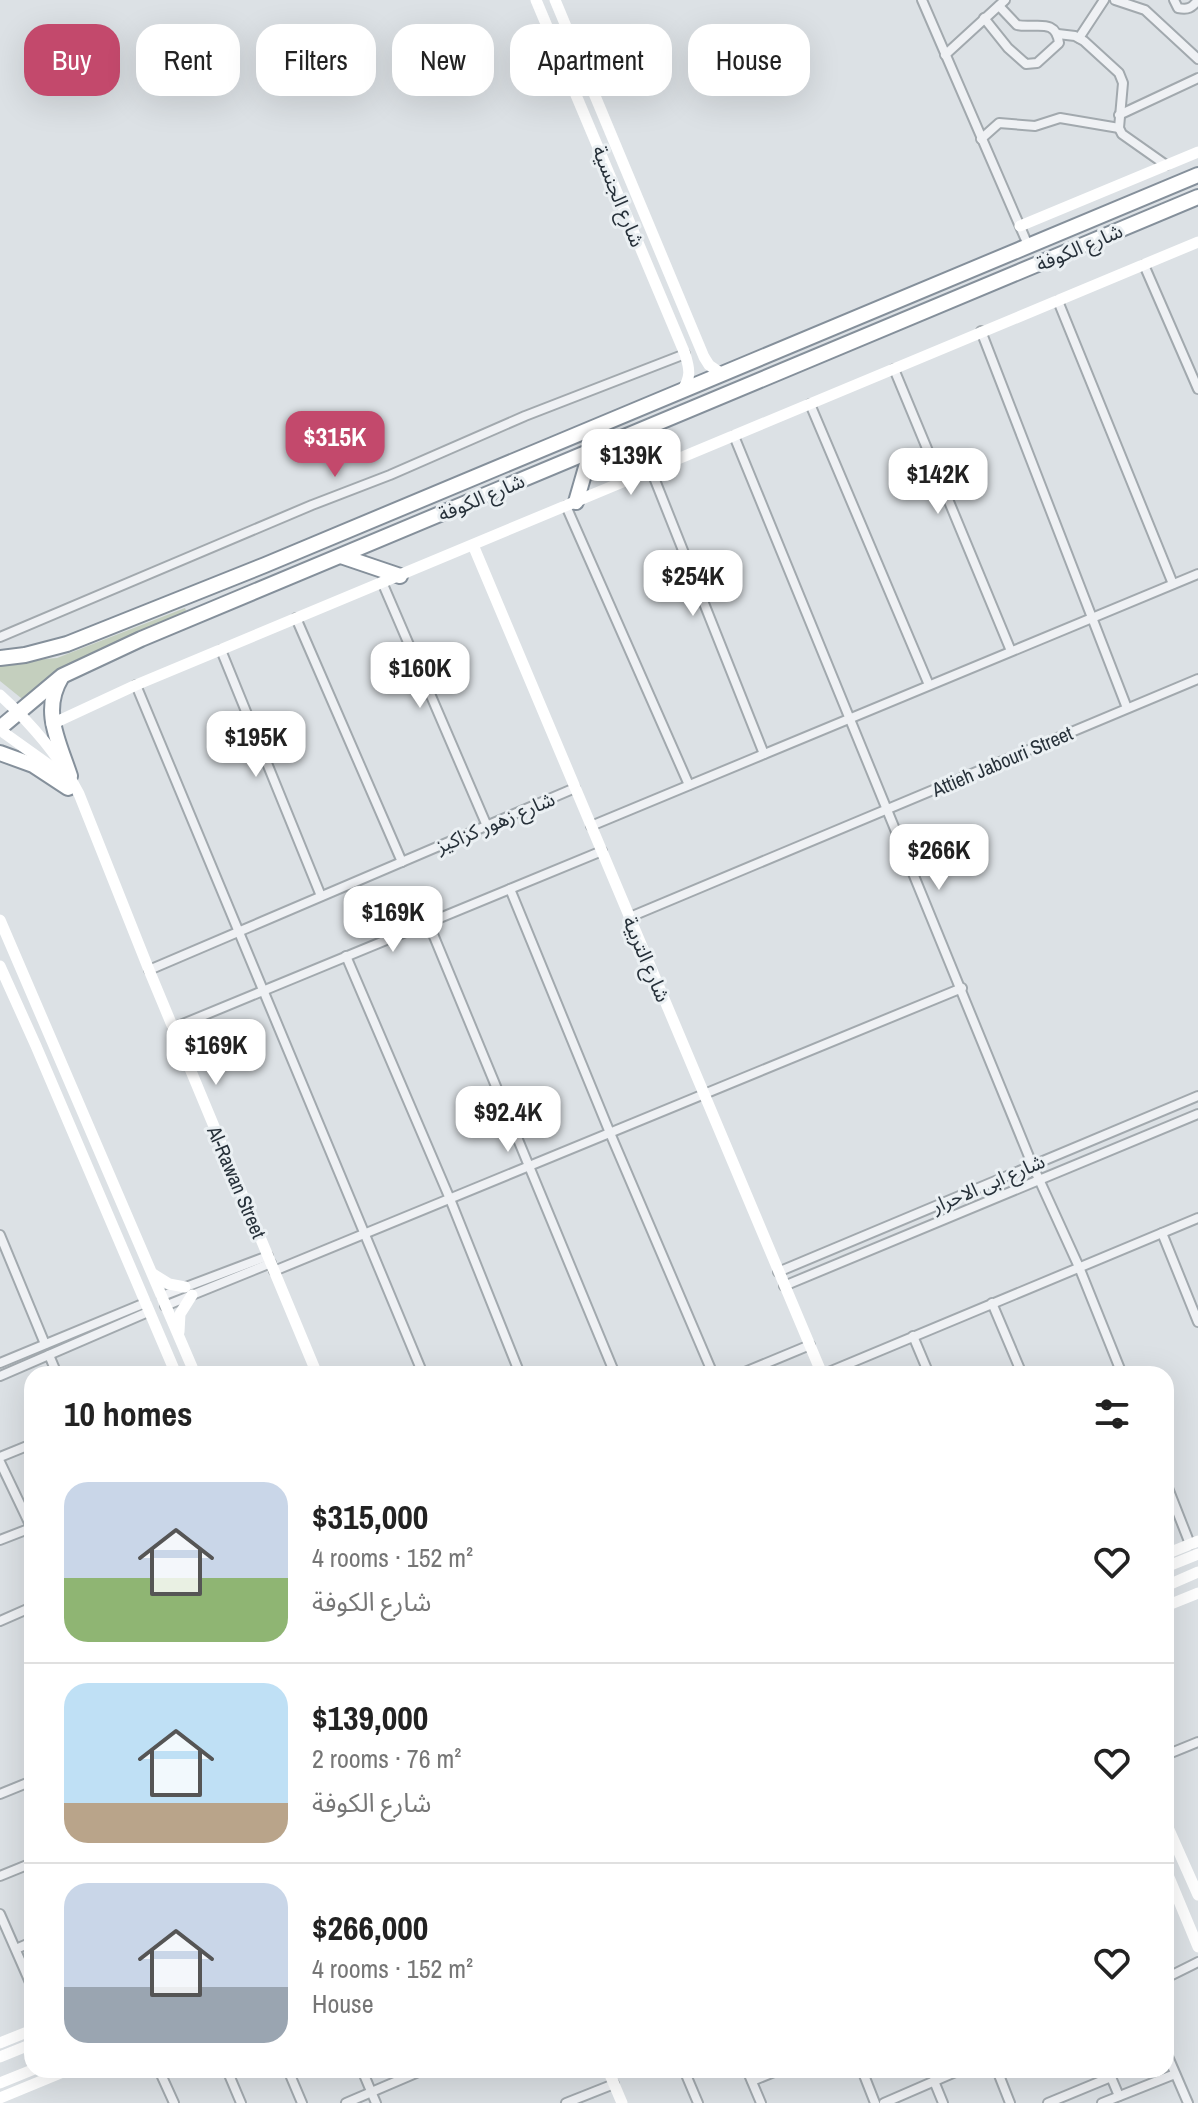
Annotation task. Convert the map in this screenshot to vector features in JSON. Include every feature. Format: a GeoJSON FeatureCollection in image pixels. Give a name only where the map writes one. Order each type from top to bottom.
{"type":"FeatureCollection","features":[{"type":"Feature","properties":{"kind":"highway","name":"شارع الكوفة"},"geometry":{"type":"LineString","coordinates":[[0,658],[67,644],[265,565],[1198,175]]}},
{"type":"Feature","properties":{"kind":"highway","name":"شارع الكوفة"},"geometry":{"type":"LineString","coordinates":[[0,729],[62,676],[141,639],[1198,197]]}},
{"type":"Feature","properties":{"kind":"highway"},"geometry":{"type":"LineString","coordinates":[[724,373],[726,386],[730,390],[740,390]]}},
{"type":"Feature","properties":{"kind":"highway"},"geometry":{"type":"LineString","coordinates":[[571,504],[591,450]]}},
{"type":"Feature","properties":{"kind":"highway"},"geometry":{"type":"LineString","coordinates":[[341,556],[400,576]]}},
{"type":"Feature","properties":{"kind":"highway"},"geometry":{"type":"LineString","coordinates":[[62,676],[53,691],[52,724],[69,782]]}},
{"type":"Feature","properties":{"kind":"highway"},"geometry":{"type":"LineString","coordinates":[[0,753],[69,782]]}},
{"type":"Feature","properties":{"kind":"main road","name":"شارع الجنسية"},"geometry":{"type":"LineString","coordinates":[[536,0],[685,354],[690,379],[682,392]]}},
{"type":"Feature","properties":{"kind":"main road","name":"شارع الجنسية"},"geometry":{"type":"LineString","coordinates":[[555,0],[701,348],[709,365],[724,373]]}},
{"type":"Feature","properties":{"kind":"main road"},"geometry":{"type":"LineString","coordinates":[[1020,226],[1198,152]]}},
{"type":"Feature","properties":{"kind":"main road"},"geometry":{"type":"LineString","coordinates":[[640,249],[651,248],[657,241]]}},
{"type":"Feature","properties":{"kind":"main road"},"geometry":{"type":"LineString","coordinates":[[52,724],[136,685],[1198,242]]}},
{"type":"Feature","properties":{"kind":"main road"},"geometry":{"type":"LineString","coordinates":[[685,354],[701,348]]}},
{"type":"Feature","properties":{"kind":"main road","name":"شارع التربية"},"geometry":{"type":"LineString","coordinates":[[473,545],[819,1366]]}},
{"type":"Feature","properties":{"kind":"main road","name":"Al-Rawan Street"},"geometry":{"type":"LineString","coordinates":[[0,695],[20,712],[69,782],[85,812],[314,1366]]}},
{"type":"Feature","properties":{"kind":"main road","name":"Al-Rawan Street"},"geometry":{"type":"LineString","coordinates":[[0,729],[69,782]]}},
{"type":"Feature","properties":{"kind":"main road"},"geometry":{"type":"LineString","coordinates":[[0,920],[192,1366]]}},
{"type":"Feature","properties":{"kind":"main road"},"geometry":{"type":"LineString","coordinates":[[0,966],[172,1366]]}},
{"type":"Feature","properties":{"kind":"main road"},"geometry":{"type":"LineString","coordinates":[[36,1046],[42,1040],[50,1040]]}},
{"type":"Feature","properties":{"kind":"main road"},"geometry":{"type":"LineString","coordinates":[[150,1271],[169,1284],[188,1291],[180,1314],[179,1337]]}},
{"type":"Feature","properties":{"kind":"main road"},"geometry":{"type":"LineString","coordinates":[[1174,1552],[1195,1546]]}},
{"type":"Feature","properties":{"kind":"main road"},"geometry":{"type":"LineString","coordinates":[[1174,1561],[1195,1546]]}},
{"type":"Feature","properties":{"kind":"main road"},"geometry":{"type":"LineString","coordinates":[[1174,1582],[1198,1572]]}},
{"type":"Feature","properties":{"kind":"main road"},"geometry":{"type":"LineString","coordinates":[[1174,1603],[1198,1593]]}},
{"type":"Feature","properties":{"kind":"main road"},"geometry":{"type":"LineString","coordinates":[[1174,1841],[1198,1895]]}},
{"type":"Feature","properties":{"kind":"main road"},"geometry":{"type":"LineString","coordinates":[[1174,1886],[1194,1927],[1198,1947]]}},
{"type":"Feature","properties":{"kind":"main road"},"geometry":{"type":"LineString","coordinates":[[0,2043],[24,2033]]}},
{"type":"Feature","properties":{"kind":"main road"},"geometry":{"type":"LineString","coordinates":[[0,2057],[24,2047]]}},
{"type":"Feature","properties":{"kind":"main road"},"geometry":{"type":"LineString","coordinates":[[0,2083],[24,2073]]}},
{"type":"Feature","properties":{"kind":"main road"},"geometry":{"type":"LineString","coordinates":[[0,2098],[49,2078]]}},
{"type":"Feature","properties":{"kind":"main road"},"geometry":{"type":"LineString","coordinates":[[611,2078],[622,2103]]}},
{"type":"Feature","properties":{"kind":"street"},"geometry":{"type":"LineString","coordinates":[[922,0],[1028,245]]}},
{"type":"Feature","properties":{"kind":"street"},"geometry":{"type":"LineString","coordinates":[[1079,38],[1104,0]]}},
{"type":"Feature","properties":{"kind":"street"},"geometry":{"type":"LineString","coordinates":[[1115,0],[1145,10],[1198,59]]}},
{"type":"Feature","properties":{"kind":"street"},"geometry":{"type":"LineString","coordinates":[[1174,0],[1178,8],[1184,9],[1193,7],[1198,0]]}},
{"type":"Feature","properties":{"kind":"street"},"geometry":{"type":"LineString","coordinates":[[945,55],[1002,3],[1017,25],[1042,24],[1058,34],[1079,38],[1119,73],[1123,83],[1119,115],[1122,134],[1166,165]]}},
{"type":"Feature","properties":{"kind":"street"},"geometry":{"type":"LineString","coordinates":[[984,18],[1008,48],[1026,64],[1037,63],[1049,54],[1059,43],[1058,34]]}},
{"type":"Feature","properties":{"kind":"street"},"geometry":{"type":"LineString","coordinates":[[1119,115],[1198,78]]}},
{"type":"Feature","properties":{"kind":"street"},"geometry":{"type":"LineString","coordinates":[[981,139],[999,123],[1035,126],[1060,118],[1119,128]]}},
{"type":"Feature","properties":{"kind":"street"},"geometry":{"type":"LineString","coordinates":[[1144,265],[1198,389]]}},
{"type":"Feature","properties":{"kind":"street"},"geometry":{"type":"LineString","coordinates":[[1058,301],[1173,584]]}},
{"type":"Feature","properties":{"kind":"street"},"geometry":{"type":"LineString","coordinates":[[981,331],[1127,708]]}},
{"type":"Feature","properties":{"kind":"street"},"geometry":{"type":"LineString","coordinates":[[0,637],[525,416],[685,354]]}},
{"type":"Feature","properties":{"kind":"street"},"geometry":{"type":"LineString","coordinates":[[894,369],[1011,651]]}},
{"type":"Feature","properties":{"kind":"street"},"geometry":{"type":"LineString","coordinates":[[810,404],[929,685]]}},
{"type":"Feature","properties":{"kind":"street"},"geometry":{"type":"LineString","coordinates":[[734,436],[1032,1164],[1079,1267],[1119,1366]]}},
{"type":"Feature","properties":{"kind":"street"},"geometry":{"type":"LineString","coordinates":[[651,470],[764,754]]}},
{"type":"Feature","properties":{"kind":"street"},"geometry":{"type":"LineString","coordinates":[[571,504],[689,785]]}},
{"type":"Feature","properties":{"kind":"street"},"geometry":{"type":"LineString","coordinates":[[591,826],[1198,574]]}},
{"type":"Feature","properties":{"kind":"street"},"geometry":{"type":"LineString","coordinates":[[382,582],[487,826]]}},
{"type":"Feature","properties":{"kind":"street"},"geometry":{"type":"LineString","coordinates":[[296,618],[402,862]]}},
{"type":"Feature","properties":{"kind":"street"},"geometry":{"type":"LineString","coordinates":[[221,650],[321,896]]}},
{"type":"Feature","properties":{"kind":"street","name":"Attieh Jabouri Street"},"geometry":{"type":"LineString","coordinates":[[630,917],[1198,679]]}},
{"type":"Feature","properties":{"kind":"street"},"geometry":{"type":"LineString","coordinates":[[136,685],[420,1366]]}},
{"type":"Feature","properties":{"kind":"street","name":"شارع زهور كزاكيز"},"geometry":{"type":"LineString","coordinates":[[149,970],[575,788]]}},
{"type":"Feature","properties":{"kind":"street"},"geometry":{"type":"LineString","coordinates":[[173,1028],[602,851]]}},
{"type":"Feature","properties":{"kind":"street"},"geometry":{"type":"LineString","coordinates":[[510,889],[710,1366]]}},
{"type":"Feature","properties":{"kind":"street"},"geometry":{"type":"LineString","coordinates":[[428,922],[612,1366]]}},
{"type":"Feature","properties":{"kind":"street"},"geometry":{"type":"LineString","coordinates":[[346,956],[450,1199],[517,1366]]}},
{"type":"Feature","properties":{"kind":"street"},"geometry":{"type":"LineString","coordinates":[[164,1301],[364,1234],[962,988]]}},
{"type":"Feature","properties":{"kind":"street","name":"شارع ابی الاحرار"},"geometry":{"type":"LineString","coordinates":[[778,1272],[1198,1096]]}},
{"type":"Feature","properties":{"kind":"street","name":"شارع ابی الاحرار"},"geometry":{"type":"LineString","coordinates":[[784,1286],[1198,1114]]}},
{"type":"Feature","properties":{"kind":"street"},"geometry":{"type":"LineString","coordinates":[[842,1366],[1198,1218]]}},
{"type":"Feature","properties":{"kind":"street"},"geometry":{"type":"LineString","coordinates":[[1162,1233],[1198,1322]]}},
{"type":"Feature","properties":{"kind":"street"},"geometry":{"type":"LineString","coordinates":[[0,1235],[45,1344]]}},
{"type":"Feature","properties":{"kind":"street"},"geometry":{"type":"LineString","coordinates":[[992,1303],[1019,1366]]}},
{"type":"Feature","properties":{"kind":"street"},"geometry":{"type":"LineString","coordinates":[[0,1363],[146,1308]]}},
{"type":"Feature","properties":{"kind":"street"},"geometry":{"type":"LineString","coordinates":[[0,1376],[146,1308]]}},
{"type":"Feature","properties":{"kind":"street"},"geometry":{"type":"LineString","coordinates":[[913,1336],[926,1366]]}},
{"type":"Feature","properties":{"kind":"street"},"geometry":{"type":"LineString","coordinates":[[759,1366],[810,1345]]}},
{"type":"Feature","properties":{"kind":"street"},"geometry":{"type":"LineString","coordinates":[[49,1355],[54,1366]]}},
{"type":"Feature","properties":{"kind":"street"},"geometry":{"type":"LineString","coordinates":[[24,1448],[0,1460],[24,1511]]}},
{"type":"Feature","properties":{"kind":"street"},"geometry":{"type":"LineString","coordinates":[[1174,1500],[1195,1546]]}},
{"type":"Feature","properties":{"kind":"street"},"geometry":{"type":"LineString","coordinates":[[0,1540],[24,1531]]}},
{"type":"Feature","properties":{"kind":"street"},"geometry":{"type":"LineString","coordinates":[[0,1621],[24,1610]]}},
{"type":"Feature","properties":{"kind":"street"},"geometry":{"type":"LineString","coordinates":[[1174,1752],[1198,1742]]}},
{"type":"Feature","properties":{"kind":"street"},"geometry":{"type":"LineString","coordinates":[[0,1794],[24,1784]]}},
{"type":"Feature","properties":{"kind":"street"},"geometry":{"type":"LineString","coordinates":[[0,1876],[24,1866]]}},
{"type":"Feature","properties":{"kind":"street"},"geometry":{"type":"LineString","coordinates":[[0,1914],[24,1968]]}},
{"type":"Feature","properties":{"kind":"street"},"geometry":{"type":"LineString","coordinates":[[16,1949],[24,1946]]}},
{"type":"Feature","properties":{"kind":"street"},"geometry":{"type":"LineString","coordinates":[[1174,1974],[1198,1962]]}},
{"type":"Feature","properties":{"kind":"street"},"geometry":{"type":"LineString","coordinates":[[1175,2074],[1188,2103]]}},
{"type":"Feature","properties":{"kind":"street"},"geometry":{"type":"LineString","coordinates":[[162,2078],[171,2102]]}},
{"type":"Feature","properties":{"kind":"street"},"geometry":{"type":"LineString","coordinates":[[230,2078],[241,2103]]}},
{"type":"Feature","properties":{"kind":"street"},"geometry":{"type":"LineString","coordinates":[[291,2078],[302,2103]]}},
{"type":"Feature","properties":{"kind":"street"},"geometry":{"type":"LineString","coordinates":[[366,2078],[376,2103]]}},
{"type":"Feature","properties":{"kind":"street"},"geometry":{"type":"LineString","coordinates":[[346,2103],[404,2078]]}},
{"type":"Feature","properties":{"kind":"street"},"geometry":{"type":"LineString","coordinates":[[687,2078],[698,2103]]}},
{"type":"Feature","properties":{"kind":"street"},"geometry":{"type":"LineString","coordinates":[[751,2078],[761,2103]]}},
{"type":"Feature","properties":{"kind":"street"},"geometry":{"type":"LineString","coordinates":[[752,2081],[759,2078]]}},
{"type":"Feature","properties":{"kind":"street"},"geometry":{"type":"LineString","coordinates":[[865,2078],[875,2103]]}},
{"type":"Feature","properties":{"kind":"street"},"geometry":{"type":"LineString","coordinates":[[884,2103],[941,2078]]}},
{"type":"Feature","properties":{"kind":"street"},"geometry":{"type":"LineString","coordinates":[[1000,2078],[1010,2103]]}},
{"type":"Feature","properties":{"kind":"street"},"geometry":{"type":"LineString","coordinates":[[1048,2103],[1101,2078]]}},
{"type":"Feature","properties":{"kind":"street"},"geometry":{"type":"LineString","coordinates":[[1112,2078],[1119,2096]]}},
{"type":"Feature","properties":{"kind":"street"},"geometry":{"type":"LineString","coordinates":[[1102,2103],[1165,2078]]}},
{"type":"Feature","properties":{"kind":"street"},"geometry":{"type":"LineString","coordinates":[[934,2081],[943,2103]]}},
{"type":"Feature","properties":{"kind":"street"},"geometry":{"type":"LineString","coordinates":[[566,2103],[614,2084]]}},
{"type":"Feature","properties":{"kind":"green space"},"geometry":{"type":"Polygon","coordinates":[[[185,608],[188,616],[26,702],[0,681],[0,663],[57,658],[185,608]]]}}]}
